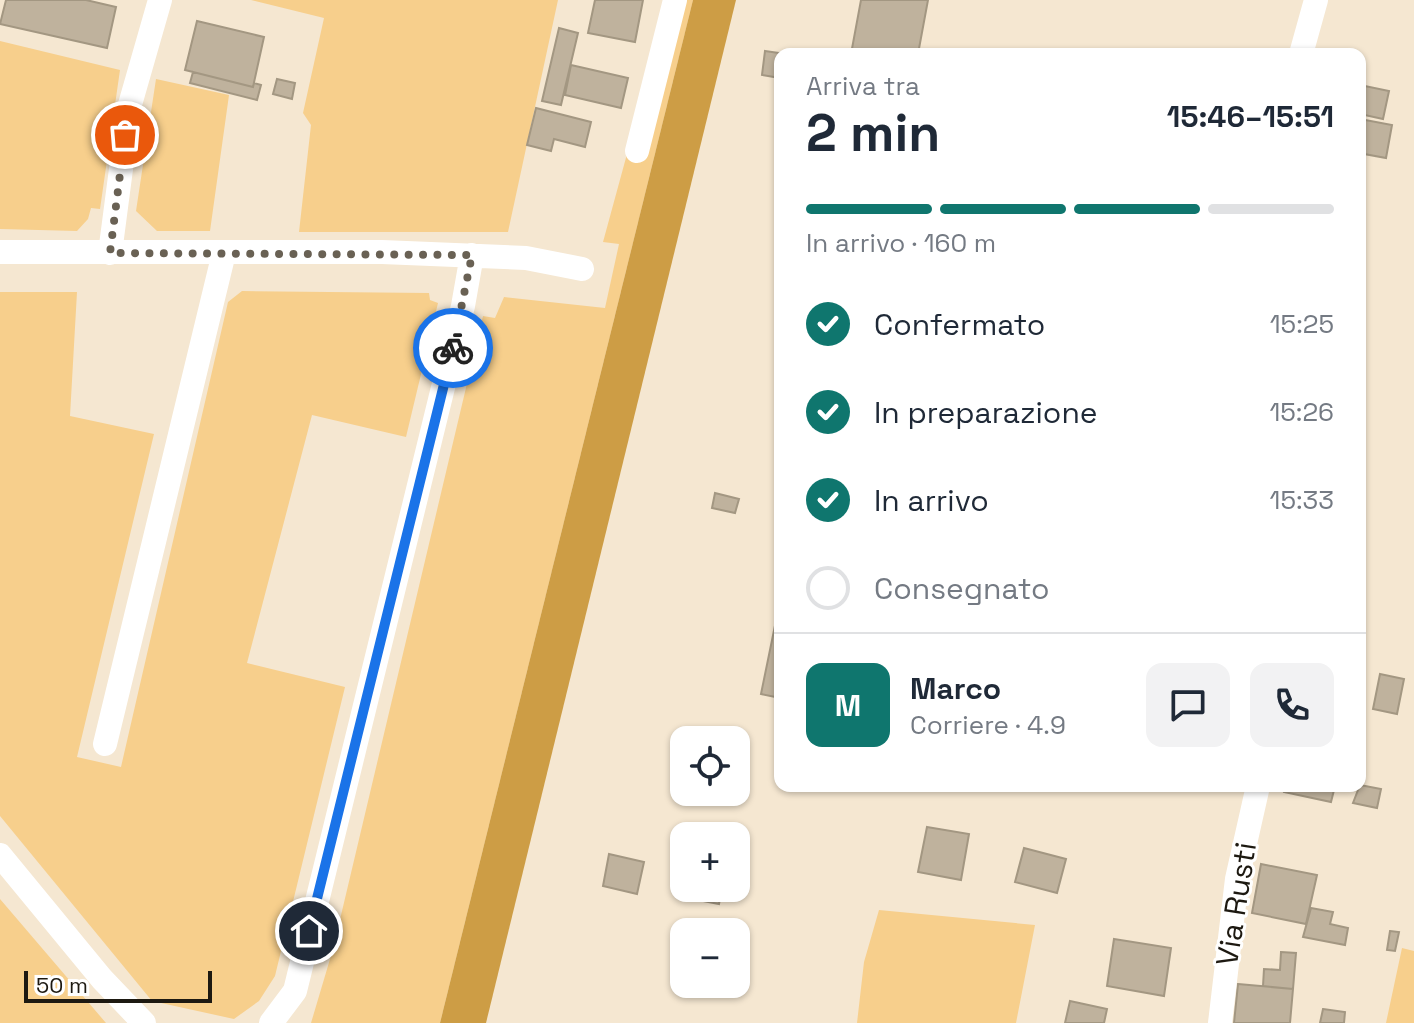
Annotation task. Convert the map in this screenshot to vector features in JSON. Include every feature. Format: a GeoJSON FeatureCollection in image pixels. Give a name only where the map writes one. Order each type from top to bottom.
{"type":"FeatureCollection","features":[{"type":"Feature","properties":{"kind":"street"},"geometry":{"type":"LineString","coordinates":[[110,253],[129,108],[160,0]]}},
{"type":"Feature","properties":{"kind":"street"},"geometry":{"type":"LineString","coordinates":[[637,151],[675,0]]}},
{"type":"Feature","properties":{"kind":"street"},"geometry":{"type":"LineString","coordinates":[[1303,48],[1316,0]]}},
{"type":"Feature","properties":{"kind":"street"},"geometry":{"type":"LineString","coordinates":[[0,252],[472,255],[526,258],[582,269]]}},
{"type":"Feature","properties":{"kind":"street"},"geometry":{"type":"LineString","coordinates":[[105,744],[224,253]]}},
{"type":"Feature","properties":{"kind":"street"},"geometry":{"type":"LineString","coordinates":[[271,1023],[295,991],[463,306],[472,255]]}},
{"type":"Feature","properties":{"kind":"street","name":"Via Rusti"},"geometry":{"type":"LineString","coordinates":[[1220,1023],[1237,879],[1257,792]]}},
{"type":"Feature","properties":{"kind":"street"},"geometry":{"type":"LineString","coordinates":[[0,855],[102,979],[144,1023]]}},
{"type":"Feature","properties":{"kind":"shaded area"},"geometry":{"type":"Polygon","coordinates":[[[251,0],[558,0],[508,232],[299,232],[311,125],[303,113],[324,18],[251,0]]]}},
{"type":"Feature","properties":{"kind":"shaded area"},"geometry":{"type":"Polygon","coordinates":[[[683,0],[693,0],[440,1023],[311,1023],[333,949],[483,316],[495,318],[504,297],[605,308],[619,244],[603,242],[627,154],[683,0]]]}},
{"type":"Feature","properties":{"kind":"shaded area"},"geometry":{"type":"Polygon","coordinates":[[[693,0],[736,0],[486,1023],[440,1023],[693,0]]]}},
{"type":"Feature","properties":{"kind":"shaded area"},"geometry":{"type":"Polygon","coordinates":[[[0,41],[120,70],[100,209],[91,208],[88,219],[77,231],[0,229],[0,41]]]}},
{"type":"Feature","properties":{"kind":"shaded area"},"geometry":{"type":"Polygon","coordinates":[[[156,79],[229,95],[210,231],[157,231],[136,211],[156,79]]]}},
{"type":"Feature","properties":{"kind":"shaded area"},"geometry":{"type":"Polygon","coordinates":[[[242,291],[429,293],[430,300],[438,303],[406,437],[312,415],[247,663],[345,687],[275,976],[259,1001],[234,1019],[152,1001],[0,816],[0,292],[77,292],[70,416],[154,434],[77,757],[121,767],[228,302],[242,291]]]}},
{"type":"Feature","properties":{"kind":"shaded area"},"geometry":{"type":"Polygon","coordinates":[[[0,899],[106,1023],[0,1023],[0,899]]]}},
{"type":"Feature","properties":{"kind":"shaded area"},"geometry":{"type":"Polygon","coordinates":[[[879,910],[1035,925],[1016,1023],[857,1023],[864,962],[879,910]]]}},
{"type":"Feature","properties":{"kind":"shaded area"},"geometry":{"type":"Polygon","coordinates":[[[1402,948],[1414,951],[1414,1023],[1386,1023],[1402,948]]]}},
{"type":"Feature","properties":{"kind":"building"},"geometry":{"type":"Polygon","coordinates":[[[6,0],[86,0],[116,7],[107,48],[0,24],[6,0]]]}},
{"type":"Feature","properties":{"kind":"building"},"geometry":{"type":"Polygon","coordinates":[[[595,0],[643,0],[635,42],[588,33],[595,0]]]}},
{"type":"Feature","properties":{"kind":"building"},"geometry":{"type":"Polygon","coordinates":[[[861,0],[928,0],[919,48],[852,48],[861,0]]]}},
{"type":"Feature","properties":{"kind":"building"},"geometry":{"type":"Polygon","coordinates":[[[197,21],[264,37],[253,87],[185,70],[197,21]]]}},
{"type":"Feature","properties":{"kind":"building"},"geometry":{"type":"Polygon","coordinates":[[[559,28],[578,33],[561,105],[542,101],[559,28]]]}},
{"type":"Feature","properties":{"kind":"building"},"geometry":{"type":"Polygon","coordinates":[[[765,51],[774,52],[774,77],[762,75],[765,51]]]}},
{"type":"Feature","properties":{"kind":"building"},"geometry":{"type":"Polygon","coordinates":[[[571,65],[628,78],[621,108],[565,95],[571,65]]]}},
{"type":"Feature","properties":{"kind":"building"},"geometry":{"type":"Polygon","coordinates":[[[193,72],[253,87],[254,83],[261,85],[257,100],[190,83],[193,72]]]}},
{"type":"Feature","properties":{"kind":"building"},"geometry":{"type":"Polygon","coordinates":[[[277,79],[295,83],[292,99],[273,94],[277,79]]]}},
{"type":"Feature","properties":{"kind":"building"},"geometry":{"type":"Polygon","coordinates":[[[1366,86],[1389,91],[1383,119],[1366,115],[1366,86]]]}},
{"type":"Feature","properties":{"kind":"building"},"geometry":{"type":"Polygon","coordinates":[[[536,108],[591,122],[585,147],[554,139],[551,151],[527,145],[536,108]]]}},
{"type":"Feature","properties":{"kind":"building"},"geometry":{"type":"Polygon","coordinates":[[[1366,120],[1392,125],[1386,158],[1366,154],[1366,120]]]}},
{"type":"Feature","properties":{"kind":"building"},"geometry":{"type":"Polygon","coordinates":[[[715,493],[739,499],[735,513],[712,508],[715,493]]]}},
{"type":"Feature","properties":{"kind":"building"},"geometry":{"type":"Polygon","coordinates":[[[774,630],[774,697],[761,694],[774,630]]]}},
{"type":"Feature","properties":{"kind":"building"},"geometry":{"type":"Polygon","coordinates":[[[1380,674],[1404,679],[1397,714],[1373,709],[1380,674]]]}},
{"type":"Feature","properties":{"kind":"building"},"geometry":{"type":"Polygon","coordinates":[[[1366,786],[1381,789],[1377,808],[1353,803],[1357,792],[1366,792],[1366,786]]]}},
{"type":"Feature","properties":{"kind":"building"},"geometry":{"type":"Polygon","coordinates":[[[1284,792],[1334,792],[1331,802],[1284,792]]]}},
{"type":"Feature","properties":{"kind":"building"},"geometry":{"type":"Polygon","coordinates":[[[927,827],[969,834],[961,880],[918,872],[927,827]]]}},
{"type":"Feature","properties":{"kind":"building"},"geometry":{"type":"Polygon","coordinates":[[[1024,848],[1066,859],[1057,893],[1015,882],[1024,848]]]}},
{"type":"Feature","properties":{"kind":"building"},"geometry":{"type":"Polygon","coordinates":[[[609,854],[644,862],[637,894],[603,886],[609,854]]]}},
{"type":"Feature","properties":{"kind":"building"},"geometry":{"type":"Polygon","coordinates":[[[1261,864],[1317,875],[1306,924],[1252,913],[1261,864]]]}},
{"type":"Feature","properties":{"kind":"building"},"geometry":{"type":"Polygon","coordinates":[[[1311,908],[1333,912],[1330,924],[1348,928],[1345,945],[1303,937],[1311,908]]]}},
{"type":"Feature","properties":{"kind":"building"},"geometry":{"type":"Polygon","coordinates":[[[1390,931],[1399,932],[1395,951],[1387,950],[1390,931]]]}},
{"type":"Feature","properties":{"kind":"building"},"geometry":{"type":"Polygon","coordinates":[[[1114,939],[1171,948],[1164,996],[1107,986],[1114,939]]]}},
{"type":"Feature","properties":{"kind":"building"},"geometry":{"type":"Polygon","coordinates":[[[1281,952],[1296,953],[1293,989],[1263,986],[1264,969],[1280,970],[1281,952]]]}},
{"type":"Feature","properties":{"kind":"building"},"geometry":{"type":"Polygon","coordinates":[[[1238,984],[1293,989],[1290,1023],[1234,1023],[1238,984]]]}},
{"type":"Feature","properties":{"kind":"building"},"geometry":{"type":"Polygon","coordinates":[[[1070,1001],[1107,1009],[1104,1023],[1065,1023],[1070,1001]]]}},
{"type":"Feature","properties":{"kind":"building"},"geometry":{"type":"Polygon","coordinates":[[[1323,1009],[1345,1012],[1344,1023],[1320,1023],[1323,1009]]]}},
{"type":"Feature","properties":{"kind":"way so far"},"geometry":{"type":"LineString","coordinates":[[125,135],[110,253],[382,252],[472,255],[453,348]]}},
{"type":"Feature","properties":{"kind":"route"},"geometry":{"type":"LineString","coordinates":[[309,931],[453,348]]}}]}
